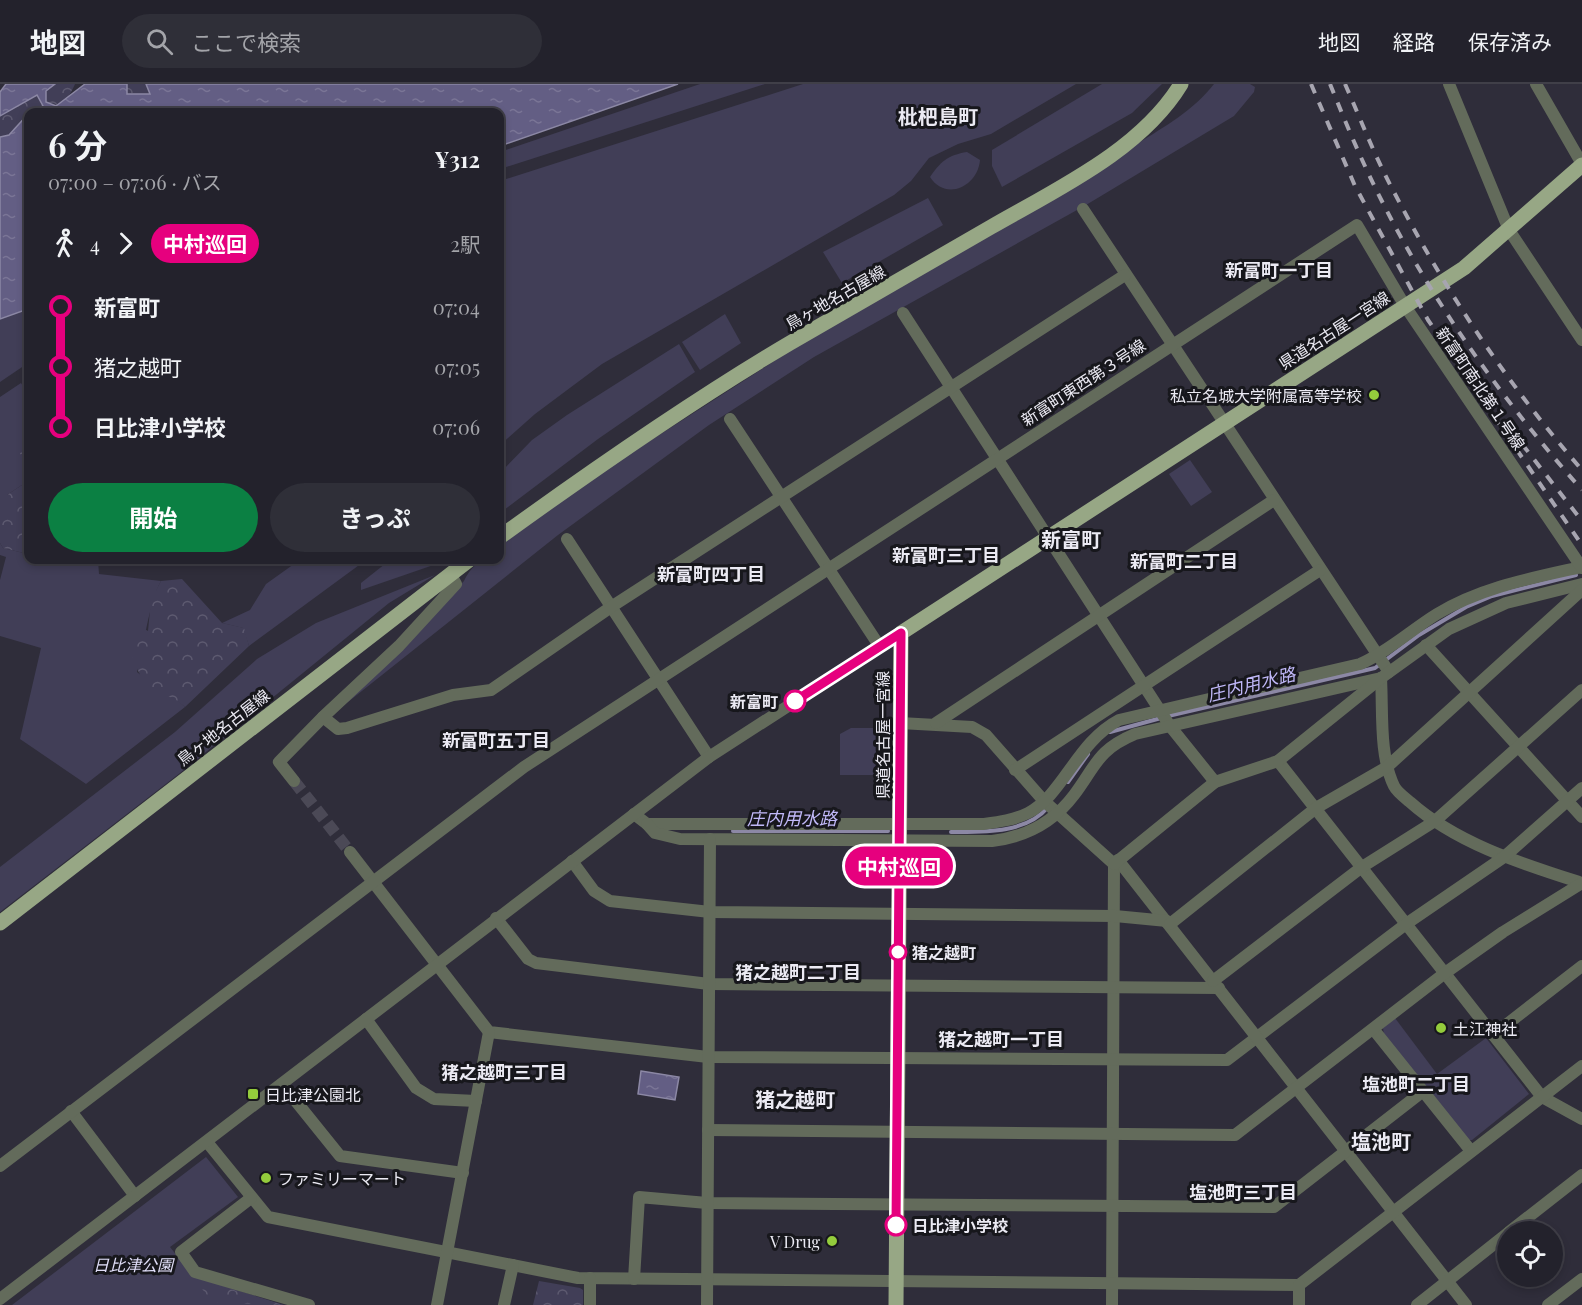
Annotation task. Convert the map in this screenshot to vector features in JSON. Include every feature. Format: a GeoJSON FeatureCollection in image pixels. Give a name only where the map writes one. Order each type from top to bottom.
{"type":"FeatureCollection","features":[{"type":"Feature","properties":{"kind":"main road","name":"鳥ヶ地名古屋線"},"geometry":{"type":"LineString","coordinates":[[504,534],[574,484],[769,356],[1056,189],[1138,136],[1164,110],[1181,84]]}},
{"type":"Feature","properties":{"kind":"main road","name":"県道名古屋一宮線"},"geometry":{"type":"LineString","coordinates":[[896,1305],[901,633],[1464,268],[1582,165]]}},
{"type":"Feature","properties":{"kind":"main road","name":"鳥ヶ地名古屋線"},"geometry":{"type":"LineString","coordinates":[[0,923],[463,564]]}},
{"type":"Feature","properties":{"kind":"street"},"geometry":{"type":"LineString","coordinates":[[1449,84],[1509,230],[1582,340]]}},
{"type":"Feature","properties":{"kind":"street"},"geometry":{"type":"LineString","coordinates":[[1536,84],[1582,165]]}},
{"type":"Feature","properties":{"kind":"street"},"geometry":{"type":"LineString","coordinates":[[1083,209],[1382,666],[1387,767],[1395,789],[1435,821],[1504,856],[1582,883]]}},
{"type":"Feature","properties":{"kind":"street","name":"新富町南北第１号線"},"geometry":{"type":"LineString","coordinates":[[1357,225],[1405,306],[1582,567]]}},
{"type":"Feature","properties":{"kind":"street","name":"新富町東西第３号線"},"geometry":{"type":"LineString","coordinates":[[0,1166],[524,767],[1357,225]]}},
{"type":"Feature","properties":{"kind":"street"},"geometry":{"type":"LineString","coordinates":[[323,717],[338,729],[347,728],[453,695],[491,690],[611,607],[1125,275]]}},
{"type":"Feature","properties":{"kind":"street"},"geometry":{"type":"LineString","coordinates":[[903,313],[1170,725],[1215,782]]}},
{"type":"Feature","properties":{"kind":"street"},"geometry":{"type":"LineString","coordinates":[[730,419],[880,647]]}},
{"type":"Feature","properties":{"kind":"street"},"geometry":{"type":"LineString","coordinates":[[936,723],[1274,500]]}},
{"type":"Feature","properties":{"kind":"street"},"geometry":{"type":"LineString","coordinates":[[567,539],[709,757]]}},
{"type":"Feature","properties":{"kind":"street"},"geometry":{"type":"LineString","coordinates":[[1112,1305],[1116,862],[1215,782],[1278,761],[1437,614],[1462,601],[1523,580],[1582,567]]}},
{"type":"Feature","properties":{"kind":"street"},"geometry":{"type":"LineString","coordinates":[[1015,770],[1320,570]]}},
{"type":"Feature","properties":{"kind":"street"},"geometry":{"type":"LineString","coordinates":[[294,781],[279,762],[399,646],[456,584],[450,573]]}},
{"type":"Feature","properties":{"kind":"street"},"geometry":{"type":"LineString","coordinates":[[647,824],[997,822],[1050,807],[1075,794],[1096,760],[1107,749],[1135,734],[1382,666],[1426,645],[1449,629],[1506,603],[1582,584]]}},
{"type":"Feature","properties":{"kind":"street"},"geometry":{"type":"LineString","coordinates":[[572,861],[594,891],[610,901],[710,912],[1115,916],[1168,922],[1316,808],[1387,767],[1582,590]]}},
{"type":"Feature","properties":{"kind":"street"},"geometry":{"type":"LineString","coordinates":[[0,1299],[709,757],[901,633]]}},
{"type":"Feature","properties":{"kind":"street"},"geometry":{"type":"LineString","coordinates":[[1426,645],[1582,817]]}},
{"type":"Feature","properties":{"kind":"street"},"geometry":{"type":"LineString","coordinates":[[633,814],[655,833],[680,839],[992,841],[1012,839],[1032,831],[1050,807],[1081,753],[1105,727],[1119,720],[1324,673],[1382,666]]}},
{"type":"Feature","properties":{"kind":"street"},"geometry":{"type":"LineString","coordinates":[[496,918],[528,959],[536,963],[709,984],[1114,987],[1216,985],[1362,867],[1435,821],[1582,690]]}},
{"type":"Feature","properties":{"kind":"street"},"geometry":{"type":"LineString","coordinates":[[900,723],[936,723],[972,727],[998,746],[1015,770],[1050,807],[1116,862],[1168,922],[1466,1305]]}},
{"type":"Feature","properties":{"kind":"street"},"geometry":{"type":"LineString","coordinates":[[1278,761],[1542,1097],[1582,1119]]}},
{"type":"Feature","properties":{"kind":"street"},"geometry":{"type":"LineString","coordinates":[[350,852],[375,881],[489,1032],[708,1057],[1227,1060],[1258,1039],[1406,924],[1504,856],[1582,788]]}},
{"type":"Feature","properties":{"kind":"street"},"geometry":{"type":"LineString","coordinates":[[706,1305],[710,839]]}},
{"type":"Feature","properties":{"kind":"street"},"geometry":{"type":"LineString","coordinates":[[708,1130],[1235,1134],[1298,1089],[1444,973],[1503,932],[1582,883]]}},
{"type":"Feature","properties":{"kind":"street"},"geometry":{"type":"LineString","coordinates":[[1493,1035],[1582,966]]}},
{"type":"Feature","properties":{"kind":"street"},"geometry":{"type":"LineString","coordinates":[[366,1019],[416,1088],[434,1099],[476,1101]]}},
{"type":"Feature","properties":{"kind":"street"},"geometry":{"type":"LineString","coordinates":[[1374,1029],[1471,1151]]}},
{"type":"Feature","properties":{"kind":"street"},"geometry":{"type":"LineString","coordinates":[[437,1305],[489,1032]]}},
{"type":"Feature","properties":{"kind":"street"},"geometry":{"type":"LineString","coordinates":[[207,1142],[264,1214],[274,1219],[590,1278],[1299,1286],[1582,1066]]}},
{"type":"Feature","properties":{"kind":"street"},"geometry":{"type":"LineString","coordinates":[[282,1084],[340,1156],[463,1173]]}},
{"type":"Feature","properties":{"kind":"street"},"geometry":{"type":"LineString","coordinates":[[634,1279],[639,1197],[707,1203],[1274,1208],[1422,1092]]}},
{"type":"Feature","properties":{"kind":"street"},"geometry":{"type":"LineString","coordinates":[[71,1111],[135,1196]]}},
{"type":"Feature","properties":{"kind":"street"},"geometry":{"type":"LineString","coordinates":[[1522,1221],[1582,1175]]}},
{"type":"Feature","properties":{"kind":"street"},"geometry":{"type":"LineString","coordinates":[[251,1198],[181,1252],[195,1272],[291,1303],[309,1305]]}},
{"type":"Feature","properties":{"kind":"street"},"geometry":{"type":"LineString","coordinates":[[1417,1305],[1497,1241]]}},
{"type":"Feature","properties":{"kind":"street"},"geometry":{"type":"LineString","coordinates":[[504,1305],[513,1265]]}},
{"type":"Feature","properties":{"kind":"street"},"geometry":{"type":"LineString","coordinates":[[590,1278],[590,1305]]}},
{"type":"Feature","properties":{"kind":"street"},"geometry":{"type":"LineString","coordinates":[[1548,1305],[1582,1279]]}},
{"type":"Feature","properties":{"kind":"street"},"geometry":{"type":"LineString","coordinates":[[1299,1286],[1299,1305]]}},
{"type":"Feature","properties":{"kind":"green space"},"geometry":{"type":"Polygon","coordinates":[[[55,84],[75,84],[64,101],[51,106],[46,103],[46,91],[55,84]]]}},
{"type":"Feature","properties":{"kind":"green space"},"geometry":{"type":"Polygon","coordinates":[[[127,84],[146,84],[150,94],[127,94],[127,84]]]}},
{"type":"Feature","properties":{"kind":"green space"},"geometry":{"type":"Polygon","coordinates":[[[700,84],[765,84],[504,168],[504,151],[700,84]]]}},
{"type":"Feature","properties":{"kind":"green space"},"geometry":{"type":"Polygon","coordinates":[[[803,84],[1076,84],[991,134],[958,144],[929,158],[911,181],[894,195],[602,364],[535,414],[504,441],[504,180],[803,84]]]}},
{"type":"Feature","properties":{"kind":"green space"},"geometry":{"type":"Polygon","coordinates":[[[1102,84],[1162,84],[1132,113],[1002,187],[992,166],[992,150],[1102,84]]]}},
{"type":"Feature","properties":{"kind":"green space"},"geometry":{"type":"Polygon","coordinates":[[[1214,84],[1250,84],[1255,87],[1254,92],[1234,116],[1086,205],[814,357],[709,425],[558,535],[338,710],[402,648],[464,581],[474,566],[504,564],[504,543],[546,510],[793,349],[1158,131],[1188,110],[1214,84]]]}},
{"type":"Feature","properties":{"kind":"green space"},"geometry":{"type":"Polygon","coordinates":[[[34,95],[39,96],[43,106],[24,108],[24,117],[9,135],[0,137],[0,116],[34,95]]]}},
{"type":"Feature","properties":{"kind":"green space"},"geometry":{"type":"Polygon","coordinates":[[[967,152],[980,160],[974,177],[968,183],[960,188],[944,189],[930,177],[945,160],[967,152]]]}},
{"type":"Feature","properties":{"kind":"green space"},"geometry":{"type":"Polygon","coordinates":[[[928,198],[943,225],[842,283],[823,252],[928,198]]]}},
{"type":"Feature","properties":{"kind":"green space"},"geometry":{"type":"Polygon","coordinates":[[[24,303],[24,366],[0,382],[0,315],[24,303]]]}},
{"type":"Feature","properties":{"kind":"green space"},"geometry":{"type":"Polygon","coordinates":[[[725,314],[741,343],[700,370],[682,342],[725,314]]]}},
{"type":"Feature","properties":{"kind":"green space"},"geometry":{"type":"Polygon","coordinates":[[[679,344],[695,372],[598,439],[504,510],[504,469],[532,440],[679,344]]]}},
{"type":"Feature","properties":{"kind":"green space"},"geometry":{"type":"Polygon","coordinates":[[[21,383],[24,388],[24,444],[22,443],[24,484],[7,495],[7,520],[0,520],[0,397],[21,383]]]}},
{"type":"Feature","properties":{"kind":"green space"},"geometry":{"type":"Polygon","coordinates":[[[22,443],[24,444],[24,466],[23,465],[20,454],[22,443]]]}},
{"type":"Feature","properties":{"kind":"green space"},"geometry":{"type":"Polygon","coordinates":[[[1190,460],[1212,492],[1191,506],[1169,474],[1190,460]]]}},
{"type":"Feature","properties":{"kind":"green space"},"geometry":{"type":"Polygon","coordinates":[[[24,484],[24,553],[3,548],[0,543],[0,520],[7,519],[7,495],[24,484]]]}},
{"type":"Feature","properties":{"kind":"green space"},"geometry":{"type":"Polygon","coordinates":[[[0,543],[3,548],[24,553],[24,564],[98,564],[99,574],[161,581],[150,612],[137,672],[143,677],[147,688],[175,698],[185,707],[86,784],[20,739],[41,648],[0,636],[0,580],[6,557],[0,555],[0,543]]]}},
{"type":"Feature","properties":{"kind":"green space"},"geometry":{"type":"Polygon","coordinates":[[[294,564],[361,564],[249,646],[243,628],[222,623],[250,610],[266,584],[294,564]]]}},
{"type":"Feature","properties":{"kind":"green space"},"geometry":{"type":"Polygon","coordinates":[[[385,564],[436,564],[361,590],[361,583],[385,564]]]}},
{"type":"Feature","properties":{"kind":"green space"},"geometry":{"type":"Polygon","coordinates":[[[435,575],[389,603],[180,773],[0,912],[0,867],[175,732],[257,659],[316,623],[435,575]]]}},
{"type":"Feature","properties":{"kind":"green space"},"geometry":{"type":"Polygon","coordinates":[[[182,579],[222,623],[244,628],[249,646],[185,707],[168,696],[147,697],[134,662],[131,644],[134,635],[141,627],[148,631],[151,600],[161,581],[182,579]]]}},
{"type":"Feature","properties":{"kind":"green space"},"geometry":{"type":"Polygon","coordinates":[[[851,728],[888,728],[888,775],[840,775],[840,734],[851,728]]]}},
{"type":"Feature","properties":{"kind":"green space"},"geometry":{"type":"Polygon","coordinates":[[[1395,1018],[1437,1074],[1486,1038],[1529,1094],[1472,1140],[1466,1140],[1384,1035],[1383,1028],[1395,1018]]]}},
{"type":"Feature","properties":{"kind":"green space","name":"日比津公園"},"geometry":{"type":"Polygon","coordinates":[[[206,1157],[238,1197],[170,1247],[193,1276],[284,1305],[12,1305],[206,1157]]]}},
{"type":"Feature","properties":{"kind":"green space"},"geometry":{"type":"Polygon","coordinates":[[[201,1280],[280,1305],[212,1302],[197,1282],[201,1280]]]}},
{"type":"Feature","properties":{"kind":"green space"},"geometry":{"type":"Polygon","coordinates":[[[539,1281],[580,1288],[583,1290],[583,1305],[533,1305],[539,1281]]]}},
{"type":"Feature","properties":{"kind":"water"},"geometry":{"type":"Polygon","coordinates":[[[6,84],[55,84],[46,91],[46,102],[56,106],[85,84],[127,84],[127,94],[150,94],[146,84],[678,84],[504,145],[504,108],[39,108],[43,106],[37,95],[0,116],[0,92],[6,84]]]}},
{"type":"Feature","properties":{"kind":"water"},"geometry":{"type":"Polygon","coordinates":[[[24,118],[24,310],[0,319],[0,137],[9,135],[24,118]]]}},
{"type":"Feature","properties":{"kind":"water"},"geometry":{"type":"Polygon","coordinates":[[[641,1071],[679,1077],[675,1100],[638,1094],[641,1071]]]}},
{"type":"Feature","properties":{"kind":"waterway","name":"庄内用水路"},"geometry":{"type":"LineString","coordinates":[[1168,716],[1375,668],[1419,635],[1466,607],[1492,596],[1576,575]]}},
{"type":"Feature","properties":{"kind":"waterway","name":"庄内用水路"},"geometry":{"type":"LineString","coordinates":[[1110,732],[1161,718]]}},
{"type":"Feature","properties":{"kind":"waterway","name":"庄内用水路"},"geometry":{"type":"LineString","coordinates":[[1068,782],[1088,754]]}},
{"type":"Feature","properties":{"kind":"waterway","name":"庄内用水路"},"geometry":{"type":"LineString","coordinates":[[951,832],[990,831],[1016,827],[1039,816],[1048,807]]}},
{"type":"Feature","properties":{"kind":"waterway","name":"庄内用水路"},"geometry":{"type":"LineString","coordinates":[[733,831],[888,831]]}},
{"type":"Feature","properties":{"kind":"tunnel"},"geometry":{"type":"LineString","coordinates":[[294,781],[350,852]]}},
{"type":"Feature","properties":{"kind":"railway"},"geometry":{"type":"LineString","coordinates":[[1311,84],[1355,186],[1428,320],[1582,545]]}},
{"type":"Feature","properties":{"kind":"railway"},"geometry":{"type":"LineString","coordinates":[[1330,84],[1385,208],[1434,293],[1461,335],[1519,415],[1582,490]]}},
{"type":"Feature","properties":{"kind":"railway"},"geometry":{"type":"LineString","coordinates":[[1345,84],[1387,179],[1435,266],[1504,371],[1582,470]]}},
{"type":"Feature","properties":{"kind":"railway"},"geometry":{"type":"LineString","coordinates":[[1522,444],[1582,521]]}},
{"type":"Feature","properties":{"kind":"bus line","name":"中村巡回"},"geometry":{"type":"LineString","coordinates":[[795,701],[901,633],[896,1225]]}},
{"type":"Feature","properties":{"kind":"place","name":"私立名城大学附属高等学校"},"geometry":{"type":"Point","coordinates":[1374,395]}},
{"type":"Feature","properties":{"kind":"place","name":"新富町"},"geometry":{"type":"Point","coordinates":[795,701]}},
{"type":"Feature","properties":{"kind":"place","name":"猪之越町"},"geometry":{"type":"Point","coordinates":[898,952]}},
{"type":"Feature","properties":{"kind":"place","name":"土江神社"},"geometry":{"type":"Point","coordinates":[1441,1028]}},
{"type":"Feature","properties":{"kind":"place","name":"日比津公園北"},"geometry":{"type":"Point","coordinates":[253,1094]}},
{"type":"Feature","properties":{"kind":"place","name":"ファミリーマート"},"geometry":{"type":"Point","coordinates":[266,1178]}},
{"type":"Feature","properties":{"kind":"place","name":"日比津小学校"},"geometry":{"type":"Point","coordinates":[896,1225]}},
{"type":"Feature","properties":{"kind":"place","name":"V Drug"},"geometry":{"type":"Point","coordinates":[832,1241]}},
{"type":"Feature","properties":{"kind":"district","name":"枇杷島町"},"geometry":{"type":"Point","coordinates":[938,115]}},
{"type":"Feature","properties":{"kind":"district","name":"新富町一丁目"},"geometry":{"type":"Point","coordinates":[1279,270]}},
{"type":"Feature","properties":{"kind":"district","name":"新富町"},"geometry":{"type":"Point","coordinates":[1071,538]}},
{"type":"Feature","properties":{"kind":"district","name":"新富町三丁目"},"geometry":{"type":"Point","coordinates":[946,555]}},
{"type":"Feature","properties":{"kind":"district","name":"新富町二丁目"},"geometry":{"type":"Point","coordinates":[1184,561]}},
{"type":"Feature","properties":{"kind":"district","name":"新富町四丁目"},"geometry":{"type":"Point","coordinates":[711,574]}},
{"type":"Feature","properties":{"kind":"district","name":"新富町五丁目"},"geometry":{"type":"Point","coordinates":[496,740]}},
{"type":"Feature","properties":{"kind":"district","name":"猪之越町二丁目"},"geometry":{"type":"Point","coordinates":[798,972]}},
{"type":"Feature","properties":{"kind":"district","name":"猪之越町一丁目"},"geometry":{"type":"Point","coordinates":[1001,1039]}},
{"type":"Feature","properties":{"kind":"district","name":"猪之越町三丁目"},"geometry":{"type":"Point","coordinates":[504,1072]}},
{"type":"Feature","properties":{"kind":"district","name":"塩池町二丁目"},"geometry":{"type":"Point","coordinates":[1416,1084]}},
{"type":"Feature","properties":{"kind":"district","name":"猪之越町"},"geometry":{"type":"Point","coordinates":[795,1098]}},
{"type":"Feature","properties":{"kind":"district","name":"塩池町"},"geometry":{"type":"Point","coordinates":[1381,1140]}},
{"type":"Feature","properties":{"kind":"district","name":"塩池町三丁目"},"geometry":{"type":"Point","coordinates":[1243,1192]}}]}
